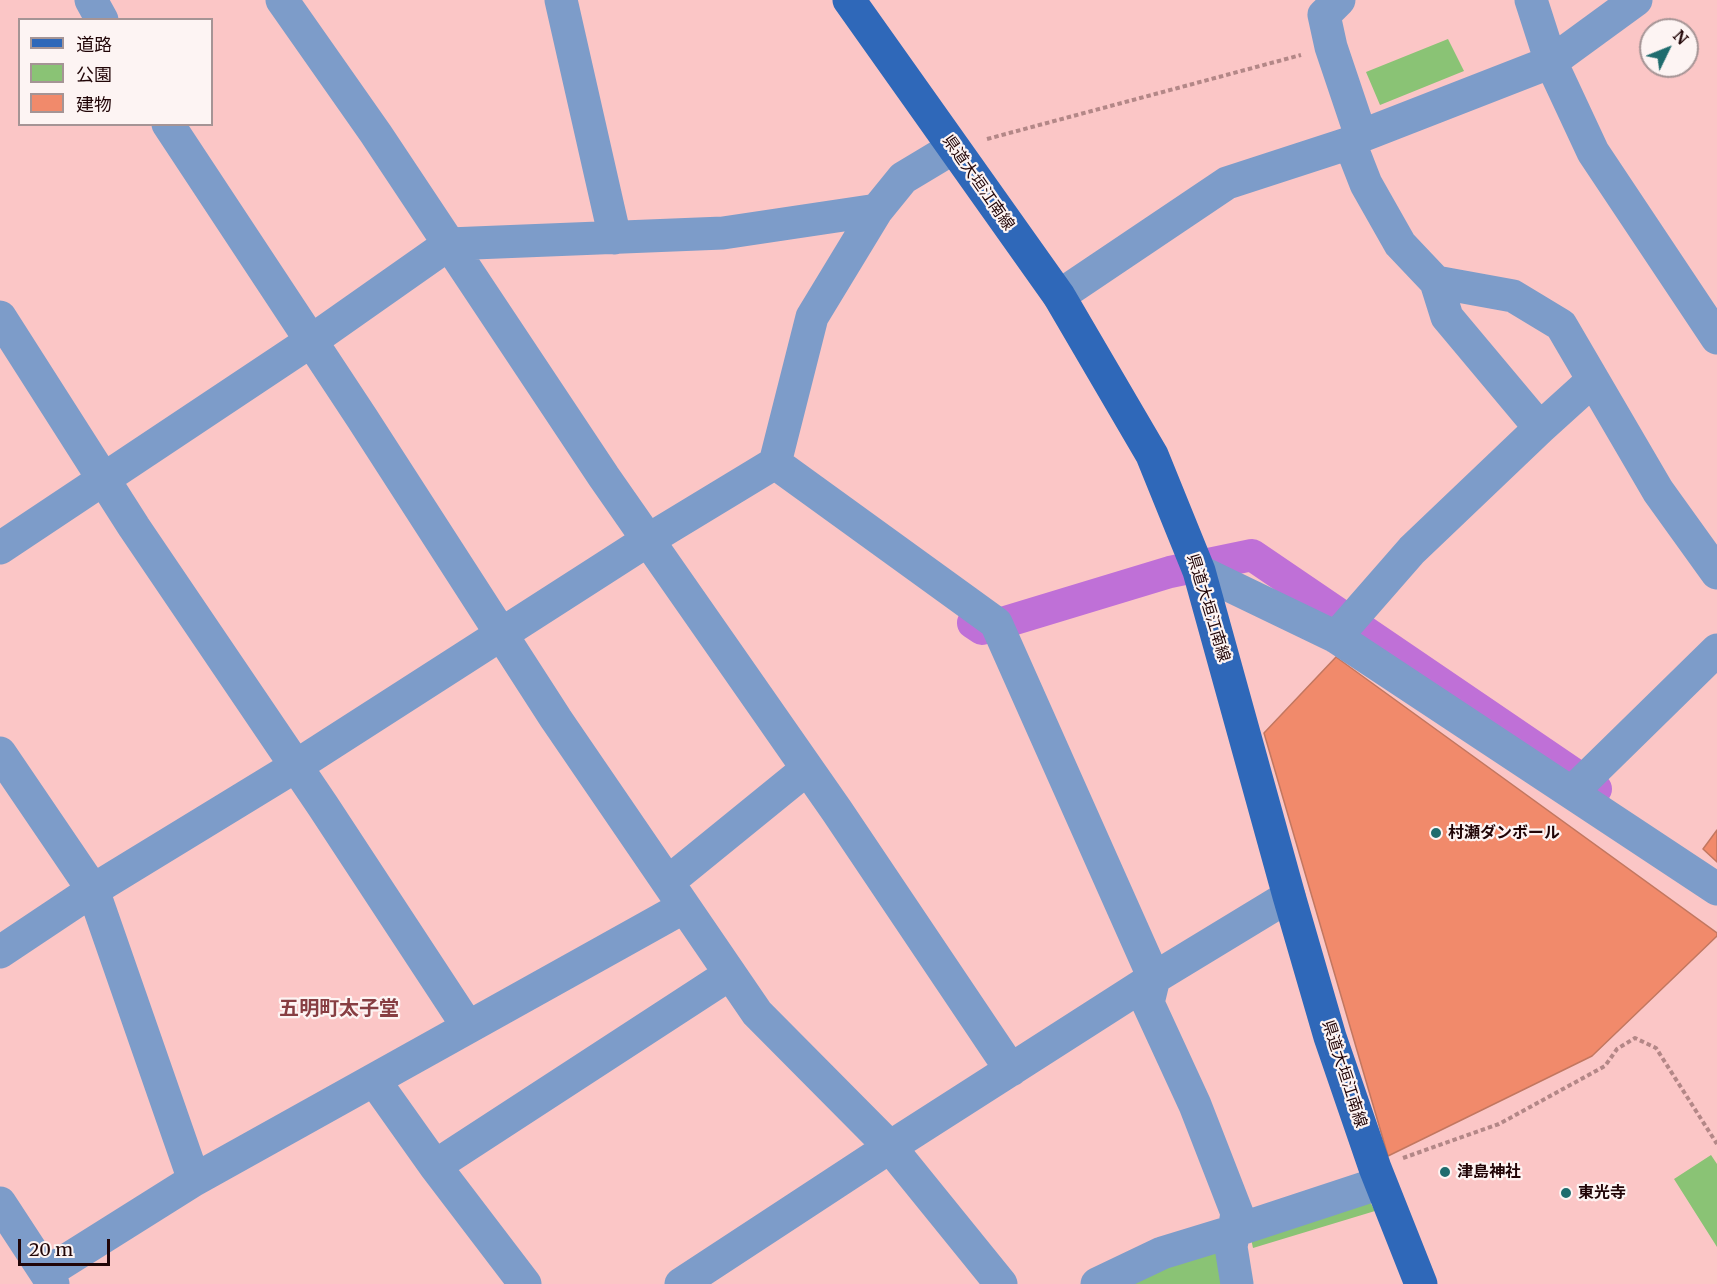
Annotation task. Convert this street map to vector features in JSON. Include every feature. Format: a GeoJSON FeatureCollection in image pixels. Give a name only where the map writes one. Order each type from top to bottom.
{"type":"FeatureCollection","features":[{"type":"Feature","properties":{"kind":"main road","name":"県道大垣江南線"},"geometry":{"type":"LineString","coordinates":[[849,0],[1059,296],[1152,455],[1199,572],[1330,1036],[1377,1175],[1421,1284]]}},
{"type":"Feature","properties":{"kind":"street"},"geometry":{"type":"LineString","coordinates":[[91,0],[101,18]]}},
{"type":"Feature","properties":{"kind":"street"},"geometry":{"type":"LineString","coordinates":[[282,0],[376,134],[648,540],[1011,1070]]}},
{"type":"Feature","properties":{"kind":"street"},"geometry":{"type":"LineString","coordinates":[[561,0],[615,238]]}},
{"type":"Feature","properties":{"kind":"street"},"geometry":{"type":"LineString","coordinates":[[1339,0],[1324,15],[1366,184],[1400,244],[1436,282],[1447,317],[1540,428]]}},
{"type":"Feature","properties":{"kind":"street"},"geometry":{"type":"LineString","coordinates":[[1531,0],[1551,62],[1593,152],[1717,338]]}},
{"type":"Feature","properties":{"kind":"street"},"geometry":{"type":"LineString","coordinates":[[1059,296],[1227,183],[1355,139],[1551,62],[1636,0]]}},
{"type":"Feature","properties":{"kind":"street"},"geometry":{"type":"LineString","coordinates":[[169,126],[556,719],[757,1013],[890,1147],[1001,1284]]}},
{"type":"Feature","properties":{"kind":"street"},"geometry":{"type":"LineString","coordinates":[[0,952],[93,890],[296,766],[648,540],[774,463],[812,317],[877,210],[903,178],[953,148]]}},
{"type":"Feature","properties":{"kind":"street"},"geometry":{"type":"LineString","coordinates":[[0,548],[311,341],[449,244],[723,233],[877,210]]}},
{"type":"Feature","properties":{"kind":"street"},"geometry":{"type":"LineString","coordinates":[[1436,282],[1513,296],[1561,325],[1658,491],[1717,573]]}},
{"type":"Feature","properties":{"kind":"street"},"geometry":{"type":"LineString","coordinates":[[0,317],[104,480],[468,1027]]}},
{"type":"Feature","properties":{"kind":"street"},"geometry":{"type":"LineString","coordinates":[[1336,637],[1412,550],[1593,380]]}},
{"type":"Feature","properties":{"kind":"street"},"geometry":{"type":"LineString","coordinates":[[774,463],[996,623],[1154,978],[1148,1003],[1195,1105],[1237,1213],[1232,1247],[1237,1284]]}},
{"type":"Feature","properties":{"kind":"street"},"geometry":{"type":"LineString","coordinates":[[1199,572],[1336,637],[1717,888]]}},
{"type":"Feature","properties":{"kind":"street"},"geometry":{"type":"LineString","coordinates":[[1572,792],[1717,650]]}},
{"type":"Feature","properties":{"kind":"street"},"geometry":{"type":"LineString","coordinates":[[0,753],[93,890],[194,1180]]}},
{"type":"Feature","properties":{"kind":"street"},"geometry":{"type":"LineString","coordinates":[[0,1203],[50,1278],[194,1180],[468,1027],[676,894],[807,769]]}},
{"type":"Feature","properties":{"kind":"street"},"geometry":{"type":"LineString","coordinates":[[681,1284],[1154,978],[1289,897]]}},
{"type":"Feature","properties":{"kind":"street"},"geometry":{"type":"LineString","coordinates":[[435,1166],[730,974]]}},
{"type":"Feature","properties":{"kind":"street"},"geometry":{"type":"LineString","coordinates":[[374,1080],[520,1282]]}},
{"type":"Feature","properties":{"kind":"street"},"geometry":{"type":"LineString","coordinates":[[1097,1284],[1162,1253],[1234,1232],[1377,1175]]}},
{"type":"Feature","properties":{"kind":"path"},"geometry":{"type":"LineString","coordinates":[[953,148],[1331,47]]}},
{"type":"Feature","properties":{"kind":"path"},"geometry":{"type":"LineString","coordinates":[[1377,1175],[1499,1124],[1605,1066],[1617,1049],[1635,1038],[1656,1048],[1717,1144]]}},
{"type":"Feature","properties":{"kind":"green space"},"geometry":{"type":"Polygon","coordinates":[[[1448,39],[1464,71],[1380,105],[1366,72],[1448,39]]]}},
{"type":"Feature","properties":{"kind":"green space"},"geometry":{"type":"Polygon","coordinates":[[[1711,1155],[1717,1164],[1717,1247],[1674,1179],[1711,1155]]]}},
{"type":"Feature","properties":{"kind":"green space"},"geometry":{"type":"Polygon","coordinates":[[[1369,1200],[1375,1211],[1253,1248],[1250,1234],[1369,1200]]]}},
{"type":"Feature","properties":{"kind":"green space"},"geometry":{"type":"Polygon","coordinates":[[[1212,1244],[1229,1284],[1112,1284],[1212,1244]]]}},
{"type":"Feature","properties":{"kind":"building","name":"村瀬ダンボール"},"geometry":{"type":"Polygon","coordinates":[[[1336,657],[1717,933],[1717,936],[1592,1056],[1388,1156],[1264,733],[1336,657]]]}},
{"type":"Feature","properties":{"kind":"building"},"geometry":{"type":"Polygon","coordinates":[[[1717,830],[1717,862],[1703,849],[1717,830]]]}},
{"type":"Feature","properties":{"kind":"waterway"},"geometry":{"type":"LineString","coordinates":[[973,623],[982,629],[1170,572],[1252,555],[1596,789]]}},
{"type":"Feature","properties":{"kind":"place","name":"村瀬ダンボール"},"geometry":{"type":"Point","coordinates":[1436,833]}},
{"type":"Feature","properties":{"kind":"place","name":"津島神社"},"geometry":{"type":"Point","coordinates":[1445,1172]}},
{"type":"Feature","properties":{"kind":"place","name":"東光寺"},"geometry":{"type":"Point","coordinates":[1566,1193]}},
{"type":"Feature","properties":{"kind":"district","name":"五明町太子堂"},"geometry":{"type":"Point","coordinates":[339,1009]}}]}
